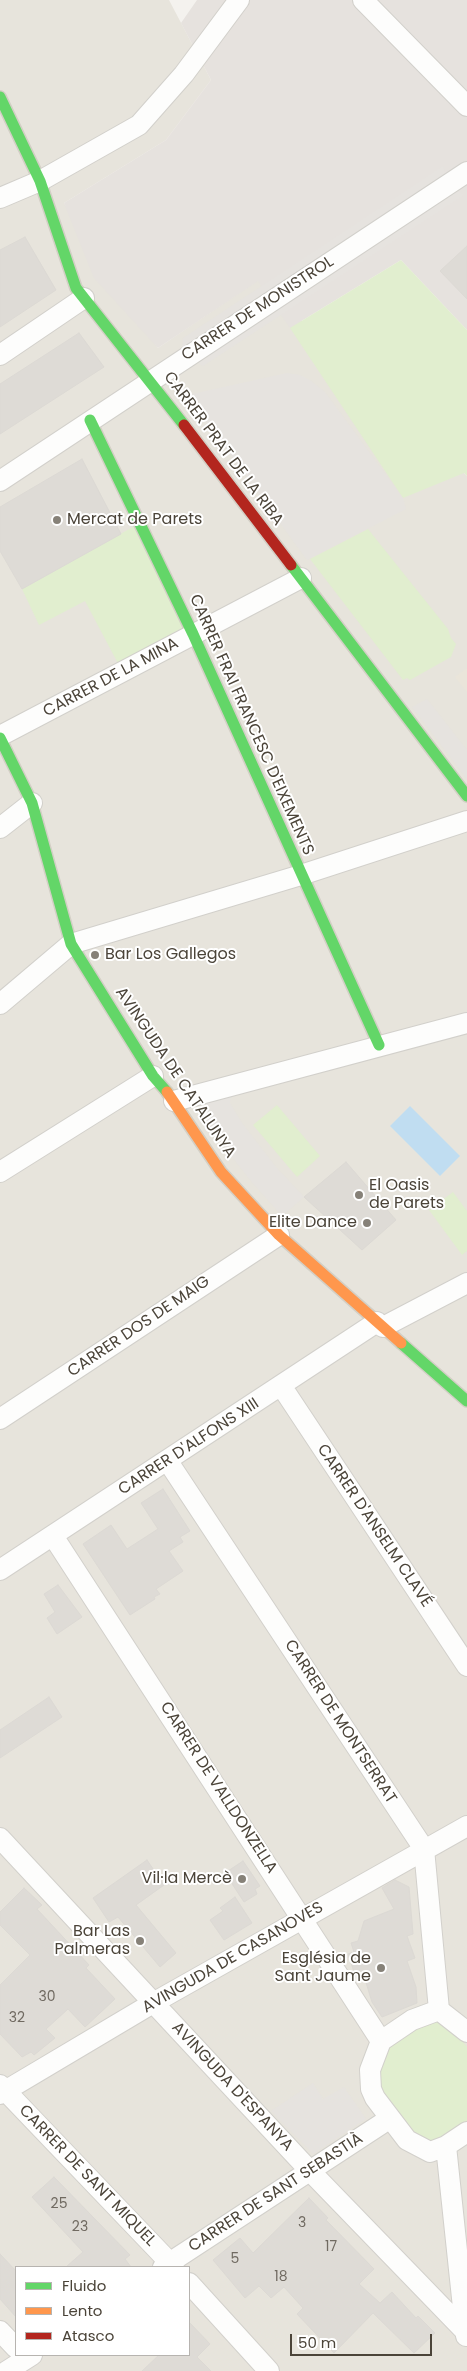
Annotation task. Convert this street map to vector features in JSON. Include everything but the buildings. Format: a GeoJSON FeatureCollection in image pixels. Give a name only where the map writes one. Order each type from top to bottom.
{"type":"FeatureCollection","features":[{"type":"Feature","properties":{"kind":"street"},"geometry":{"type":"LineString","coordinates":[[0,198],[40,181],[139,124],[184,74],[239,0]]}},
{"type":"Feature","properties":{"kind":"street"},"geometry":{"type":"LineString","coordinates":[[362,0],[467,106]]}},
{"type":"Feature","properties":{"kind":"street","name":"CARRER PRAT DE LA RIBA"},"geometry":{"type":"LineString","coordinates":[[0,97],[40,181],[76,288],[150,380],[467,796]]}},
{"type":"Feature","properties":{"kind":"street","name":"CARRER DE MONISTROL"},"geometry":{"type":"LineString","coordinates":[[0,481],[467,172]]}},
{"type":"Feature","properties":{"kind":"street"},"geometry":{"type":"LineString","coordinates":[[0,355],[84,298]]}},
{"type":"Feature","properties":{"kind":"street","name":"CARRER FRAI FRANCESC D'EIXEMENTS"},"geometry":{"type":"LineString","coordinates":[[90,420],[193,634],[379,1045]]}},
{"type":"Feature","properties":{"kind":"street","name":"CARRER DE LA MINA"},"geometry":{"type":"LineString","coordinates":[[0,737],[301,578]]}},
{"type":"Feature","properties":{"kind":"street","name":"AVINGUDA DE CATALUNYA"},"geometry":{"type":"LineString","coordinates":[[0,737],[32,803],[71,944],[153,1076],[174,1101],[221,1172],[279,1235],[467,1401]]}},
{"type":"Feature","properties":{"kind":"street"},"geometry":{"type":"LineString","coordinates":[[0,828],[32,803]]}},
{"type":"Feature","properties":{"kind":"street"},"geometry":{"type":"LineString","coordinates":[[0,1004],[71,944],[302,875],[467,821]]}},
{"type":"Feature","properties":{"kind":"street"},"geometry":{"type":"LineString","coordinates":[[174,1101],[467,1023]]}},
{"type":"Feature","properties":{"kind":"street"},"geometry":{"type":"LineString","coordinates":[[0,1172],[153,1076]]}},
{"type":"Feature","properties":{"kind":"street","name":"CARRER DOS DE MAIG"},"geometry":{"type":"LineString","coordinates":[[0,1420],[279,1235]]}},
{"type":"Feature","properties":{"kind":"street","name":"CARRER D'ALFONS XIII"},"geometry":{"type":"LineString","coordinates":[[0,1570],[167,1460],[380,1325],[467,1284]]}},
{"type":"Feature","properties":{"kind":"street","name":"CARRER D'ANSELM CLAVÉ"},"geometry":{"type":"LineString","coordinates":[[282,1387],[467,1666]]}},
{"type":"Feature","properties":{"kind":"street","name":"CARRER DE MONTSERRAT"},"geometry":{"type":"LineString","coordinates":[[167,1460],[424,1849],[439,2010]]}},
{"type":"Feature","properties":{"kind":"street","name":"CARRER DE VALLDONZELLA"},"geometry":{"type":"LineString","coordinates":[[54,1536],[381,2041]]}},
{"type":"Feature","properties":{"kind":"street","name":"AVINGUDA DE CASANOVES"},"geometry":{"type":"LineString","coordinates":[[2,2090],[467,1826]]}},
{"type":"Feature","properties":{"kind":"street","name":"AVINGUDA D'ESPANYA"},"geometry":{"type":"LineString","coordinates":[[0,1838],[466,2336]]}},
{"type":"Feature","properties":{"kind":"street"},"geometry":{"type":"LineString","coordinates":[[467,2032],[439,2010],[412,2020],[381,2041],[370,2070],[371,2089],[389,2119],[407,2140],[430,2152],[446,2146],[467,2132]]}},
{"type":"Feature","properties":{"kind":"street","name":"CARRER DE SANT MIQUEL"},"geometry":{"type":"LineString","coordinates":[[2,2090],[169,2266]]}},
{"type":"Feature","properties":{"kind":"street","name":"CARRER DE SANT SEBASTIÀ"},"geometry":{"type":"LineString","coordinates":[[169,2266],[389,2119]]}},
{"type":"Feature","properties":{"kind":"street"},"geometry":{"type":"LineString","coordinates":[[446,2146],[466,2336]]}},
{"type":"Feature","properties":{"kind":"street"},"geometry":{"type":"LineString","coordinates":[[190,2284],[268,2371]]}},
{"type":"Feature","properties":{"kind":"street"},"geometry":{"type":"LineString","coordinates":[[0,2331],[15,2345]]}},
{"type":"Feature","properties":{"kind":"street"},"geometry":{"type":"LineString","coordinates":[[7,2371],[27,2357]]}},
{"type":"Feature","properties":{"kind":"shaded area"},"geometry":{"type":"Polygon","coordinates":[[[0,0],[169,0],[211,80],[166,140],[64,203],[158,348],[258,280],[467,476],[467,2371],[0,2371],[0,0]]]}},
{"type":"Feature","properties":{"kind":"shaded area"},"geometry":{"type":"Polygon","coordinates":[[[197,0],[467,0],[467,330],[401,260],[290,328],[258,281],[158,348],[94,278],[64,203],[166,140],[211,80],[181,23],[197,0]]]}},
{"type":"Feature","properties":{"kind":"shaded area"},"geometry":{"type":"Polygon","coordinates":[[[443,166],[448,179],[182,352],[183,338],[443,166]]]}},
{"type":"Feature","properties":{"kind":"shaded area"},"geometry":{"type":"Polygon","coordinates":[[[450,188],[464,195],[203,366],[190,359],[450,188]]]}},
{"type":"Feature","properties":{"kind":"shaded area"},"geometry":{"type":"Polygon","coordinates":[[[287,373],[300,375],[310,380],[325,392],[403,498],[406,509],[307,560],[197,409],[192,394],[287,373]]]}},
{"type":"Feature","properties":{"kind":"shaded area"},"geometry":{"type":"Polygon","coordinates":[[[467,668],[467,692],[455,677],[467,668]]]}},
{"type":"Feature","properties":{"kind":"shaded area"},"geometry":{"type":"Polygon","coordinates":[[[427,699],[467,750],[467,779],[412,707],[427,699]]]}},
{"type":"Feature","properties":{"kind":"shaded area"},"geometry":{"type":"Polygon","coordinates":[[[231,1097],[230,1103],[242,1123],[276,1167],[304,1197],[282,1216],[251,1181],[200,1116],[200,1109],[209,1102],[231,1097]]]}},
{"type":"Feature","properties":{"kind":"shaded area"},"geometry":{"type":"Polygon","coordinates":[[[313,2083],[323,2099],[344,2087],[366,2119],[313,2154],[271,2111],[313,2083]]]}},
{"type":"Feature","properties":{"kind":"green space"},"geometry":{"type":"Polygon","coordinates":[[[401,260],[467,330],[467,476],[464,473],[403,498],[290,328],[401,260]]]}},
{"type":"Feature","properties":{"kind":"green space"},"geometry":{"type":"Polygon","coordinates":[[[140,523],[193,634],[122,671],[85,601],[39,625],[22,589],[140,523]]]}},
{"type":"Feature","properties":{"kind":"green space"},"geometry":{"type":"Polygon","coordinates":[[[368,529],[448,629],[451,638],[456,644],[451,657],[410,680],[407,678],[403,680],[310,559],[368,529]]]}},
{"type":"Feature","properties":{"kind":"green space"},"geometry":{"type":"Polygon","coordinates":[[[277,1105],[320,1156],[297,1177],[253,1125],[277,1105]]]}},
{"type":"Feature","properties":{"kind":"green space"},"geometry":{"type":"Polygon","coordinates":[[[453,1192],[467,1211],[467,1251],[462,1255],[429,1210],[453,1192]]]}},
{"type":"Feature","properties":{"kind":"green space"},"geometry":{"type":"Polygon","coordinates":[[[439,2010],[467,2047],[467,2132],[430,2152],[375,2098],[381,2041],[439,2010]]]}},
{"type":"Feature","properties":{"kind":"water"},"geometry":{"type":"Polygon","coordinates":[[[410,1106],[460,1156],[440,1176],[390,1126],[410,1106]]]}},
{"type":"Feature","properties":{"kind":"traffic: fast"},"geometry":{"type":"LineString","coordinates":[[0,97],[40,181],[76,288],[184,425]]}},
{"type":"Feature","properties":{"kind":"traffic: fast"},"geometry":{"type":"LineString","coordinates":[[90,420],[193,634],[379,1045]]}},
{"type":"Feature","properties":{"kind":"traffic: fast"},"geometry":{"type":"LineString","coordinates":[[291,565],[467,796]]}},
{"type":"Feature","properties":{"kind":"traffic: fast"},"geometry":{"type":"LineString","coordinates":[[0,738],[32,803],[71,944],[153,1076],[167,1092]]}},
{"type":"Feature","properties":{"kind":"traffic: fast"},"geometry":{"type":"LineString","coordinates":[[401,1343],[467,1401]]}},
{"type":"Feature","properties":{"kind":"traffic: slow"},"geometry":{"type":"LineString","coordinates":[[167,1092],[221,1172],[279,1235],[401,1343]]}},
{"type":"Feature","properties":{"kind":"traffic: jam"},"geometry":{"type":"LineString","coordinates":[[184,425],[291,565]]}},
{"type":"Feature","properties":{"kind":"place","name":"Mercat de Parets"},"geometry":{"type":"Point","coordinates":[57,520]}},
{"type":"Feature","properties":{"kind":"place","name":"Bar Los Gallegos"},"geometry":{"type":"Point","coordinates":[95,955]}},
{"type":"Feature","properties":{"kind":"place","name":"El Oasis de Parets"},"geometry":{"type":"Point","coordinates":[359,1195]}},
{"type":"Feature","properties":{"kind":"place","name":"Elite Dance"},"geometry":{"type":"Point","coordinates":[367,1223]}},
{"type":"Feature","properties":{"kind":"place","name":"Vil·la Mercè"},"geometry":{"type":"Point","coordinates":[242,1879]}},
{"type":"Feature","properties":{"kind":"place","name":"Bar Las Palmeras"},"geometry":{"type":"Point","coordinates":[140,1941]}},
{"type":"Feature","properties":{"kind":"place","name":"Església de Sant Jaume"},"geometry":{"type":"Point","coordinates":[381,1968]}}]}
